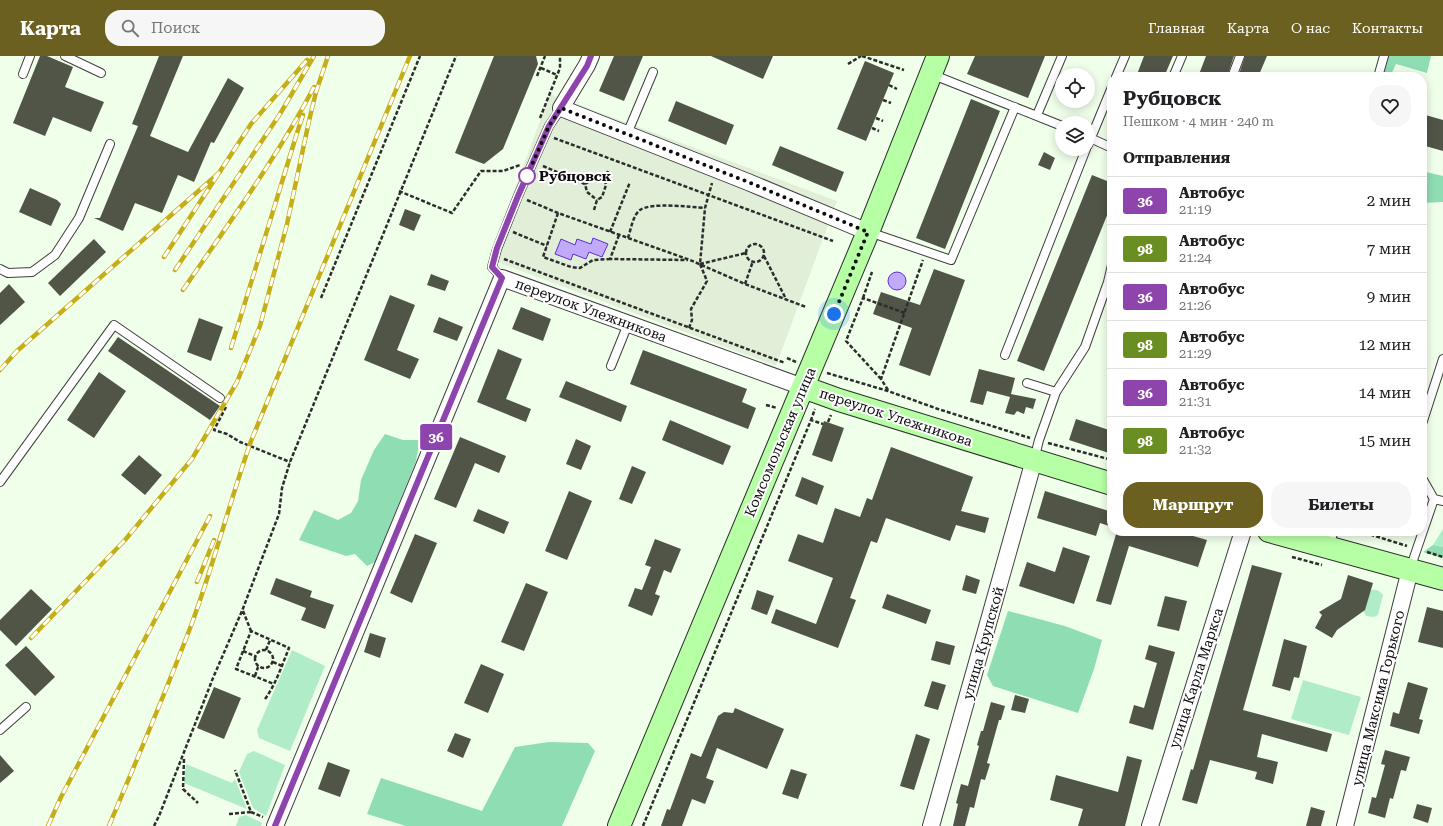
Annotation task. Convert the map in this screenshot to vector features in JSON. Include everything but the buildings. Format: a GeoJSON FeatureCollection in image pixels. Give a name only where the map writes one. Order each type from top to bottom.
{"type":"FeatureCollection","features":[{"type":"Feature","properties":{"kind":"main road","name":"Комсомольская улица"},"geometry":{"type":"LineString","coordinates":[[619,826],[868,232],[935,65]]}},
{"type":"Feature","properties":{"kind":"main road","name":"переулок Улежникова"},"geometry":{"type":"LineString","coordinates":[[807,378],[839,400],[1037,450],[1107,482]]}},
{"type":"Feature","properties":{"kind":"main road"},"geometry":{"type":"LineString","coordinates":[[1308,536],[1331,539],[1410,570],[1443,579]]}},
{"type":"Feature","properties":{"kind":"street"},"geometry":{"type":"LineString","coordinates":[[591,56],[587,66],[561,108],[716,169],[868,232]]}},
{"type":"Feature","properties":{"kind":"street"},"geometry":{"type":"LineString","coordinates":[[275,826],[502,278]]}},
{"type":"Feature","properties":{"kind":"street","name":"переулок Улежникова"},"geometry":{"type":"LineString","coordinates":[[502,278],[684,344],[807,378]]}},
{"type":"Feature","properties":{"kind":"street","name":"улица Крупской"},"geometry":{"type":"LineString","coordinates":[[931,826],[1037,450]]}},
{"type":"Feature","properties":{"kind":"street","name":"улица Карла Маркса"},"geometry":{"type":"LineString","coordinates":[[1150,826],[1241,536]]}},
{"type":"Feature","properties":{"kind":"street","name":"улица Максима Горького"},"geometry":{"type":"LineString","coordinates":[[1346,826],[1410,570]]}},
{"type":"Feature","properties":{"kind":"lane"},"geometry":{"type":"LineString","coordinates":[[23,74],[30,56]]}},
{"type":"Feature","properties":{"kind":"lane"},"geometry":{"type":"LineString","coordinates":[[65,56],[101,73]]}},
{"type":"Feature","properties":{"kind":"lane"},"geometry":{"type":"LineString","coordinates":[[1037,115],[1062,56]]}},
{"type":"Feature","properties":{"kind":"lane"},"geometry":{"type":"LineString","coordinates":[[1118,72],[1125,56]]}},
{"type":"Feature","properties":{"kind":"lane"},"geometry":{"type":"LineString","coordinates":[[1175,72],[1182,56]]}},
{"type":"Feature","properties":{"kind":"lane"},"geometry":{"type":"LineString","coordinates":[[1234,72],[1240,56]]}},
{"type":"Feature","properties":{"kind":"lane"},"geometry":{"type":"LineString","coordinates":[[1379,72],[1384,56]]}},
{"type":"Feature","properties":{"kind":"lane"},"geometry":{"type":"LineString","coordinates":[[935,65],[1015,107],[1055,123]]}},
{"type":"Feature","properties":{"kind":"lane"},"geometry":{"type":"LineString","coordinates":[[627,134],[653,72]]}},
{"type":"Feature","properties":{"kind":"lane"},"geometry":{"type":"LineString","coordinates":[[1095,126],[1107,99]]}},
{"type":"Feature","properties":{"kind":"lane"},"geometry":{"type":"LineString","coordinates":[[868,232],[951,260],[1015,107]]}},
{"type":"Feature","properties":{"kind":"lane"},"geometry":{"type":"LineString","coordinates":[[502,278],[492,267],[497,248],[545,134],[561,108]]}},
{"type":"Feature","properties":{"kind":"lane"},"geometry":{"type":"LineString","coordinates":[[1095,142],[1107,146]]}},
{"type":"Feature","properties":{"kind":"lane"},"geometry":{"type":"LineString","coordinates":[[0,269],[8,273],[32,272],[55,255],[79,218],[110,144]]}},
{"type":"Feature","properties":{"kind":"lane"},"geometry":{"type":"LineString","coordinates":[[1005,355],[1083,156]]}},
{"type":"Feature","properties":{"kind":"lane"},"geometry":{"type":"LineString","coordinates":[[1037,450],[1056,392],[1085,347],[1107,285]]}},
{"type":"Feature","properties":{"kind":"lane"},"geometry":{"type":"LineString","coordinates":[[0,482],[114,324],[220,398]]}},
{"type":"Feature","properties":{"kind":"lane"},"geometry":{"type":"LineString","coordinates":[[611,366],[628,324]]}},
{"type":"Feature","properties":{"kind":"lane"},"geometry":{"type":"LineString","coordinates":[[1427,409],[1443,359]]}},
{"type":"Feature","properties":{"kind":"lane"},"geometry":{"type":"LineString","coordinates":[[1027,383],[1056,392]]}},
{"type":"Feature","properties":{"kind":"lane"},"geometry":{"type":"LineString","coordinates":[[1427,487],[1434,499],[1443,501]]}},
{"type":"Feature","properties":{"kind":"lane"},"geometry":{"type":"LineString","coordinates":[[1427,518],[1434,499]]}},
{"type":"Feature","properties":{"kind":"lane"},"geometry":{"type":"LineString","coordinates":[[1410,570],[1421,536]]}},
{"type":"Feature","properties":{"kind":"lane"},"geometry":{"type":"LineString","coordinates":[[0,730],[26,707]]}},
{"type":"Feature","properties":{"kind":"path"},"geometry":{"type":"LineString","coordinates":[[321,298],[420,56]]}},
{"type":"Feature","properties":{"kind":"path"},"geometry":{"type":"LineString","coordinates":[[154,826],[213,678],[242,611],[279,514],[282,488],[290,462],[399,191],[456,56]]}},
{"type":"Feature","properties":{"kind":"path"},"geometry":{"type":"LineString","coordinates":[[537,76],[545,56]]}},
{"type":"Feature","properties":{"kind":"path"},"geometry":{"type":"LineString","coordinates":[[560,56],[560,68],[535,130],[833,241]]}},
{"type":"Feature","properties":{"kind":"path"},"geometry":{"type":"LineString","coordinates":[[848,64],[862,56],[904,70]]}},
{"type":"Feature","properties":{"kind":"path"},"geometry":{"type":"LineString","coordinates":[[541,68],[557,75]]}},
{"type":"Feature","properties":{"kind":"path"},"geometry":{"type":"LineString","coordinates":[[889,85],[897,89]]}},
{"type":"Feature","properties":{"kind":"path"},"geometry":{"type":"LineString","coordinates":[[883,100],[890,104]]}},
{"type":"Feature","properties":{"kind":"path"},"geometry":{"type":"LineString","coordinates":[[876,118],[883,121]]}},
{"type":"Feature","properties":{"kind":"path"},"geometry":{"type":"LineString","coordinates":[[872,128],[879,131]]}},
{"type":"Feature","properties":{"kind":"path"},"geometry":{"type":"LineString","coordinates":[[399,191],[452,212],[481,171],[503,171],[519,165],[523,158]]}},
{"type":"Feature","properties":{"kind":"path"},"geometry":{"type":"LineString","coordinates":[[541,164],[585,184]]}},
{"type":"Feature","properties":{"kind":"path"},"geometry":{"type":"LineString","coordinates":[[684,344],[692,320],[691,309],[707,281],[700,264],[705,208],[716,169]]}},
{"type":"Feature","properties":{"kind":"path"},"geometry":{"type":"LineString","coordinates":[[594,210],[597,200],[602,197],[608,171]]}},
{"type":"Feature","properties":{"kind":"path"},"geometry":{"type":"LineString","coordinates":[[585,184],[592,180],[605,180]]}},
{"type":"Feature","properties":{"kind":"path"},"geometry":{"type":"LineString","coordinates":[[610,232],[630,182]]}},
{"type":"Feature","properties":{"kind":"path"},"geometry":{"type":"LineString","coordinates":[[585,184],[587,192],[597,200]]}},
{"type":"Feature","properties":{"kind":"path"},"geometry":{"type":"LineString","coordinates":[[523,206],[529,193]]}},
{"type":"Feature","properties":{"kind":"path"},"geometry":{"type":"LineString","coordinates":[[526,200],[558,213],[690,260],[745,284],[806,307]]}},
{"type":"Feature","properties":{"kind":"path"},"geometry":{"type":"LineString","coordinates":[[628,238],[639,210],[647,206],[705,208]]}},
{"type":"Feature","properties":{"kind":"path"},"geometry":{"type":"LineString","coordinates":[[558,213],[543,257],[571,267],[580,268],[593,260],[690,260]]}},
{"type":"Feature","properties":{"kind":"path"},"geometry":{"type":"LineString","coordinates":[[510,239],[515,226]]}},
{"type":"Feature","properties":{"kind":"path"},"geometry":{"type":"LineString","coordinates":[[512,232],[547,246]]}},
{"type":"Feature","properties":{"kind":"path"},"geometry":{"type":"LineString","coordinates":[[610,259],[619,235]]}},
{"type":"Feature","properties":{"kind":"path"},"geometry":{"type":"LineString","coordinates":[[764,256],[759,261],[754,262],[748,258],[746,253],[748,247],[756,244],[763,248],[764,256],[786,299]]}},
{"type":"Feature","properties":{"kind":"path"},"geometry":{"type":"LineString","coordinates":[[882,379],[926,252]]}},
{"type":"Feature","properties":{"kind":"path"},"geometry":{"type":"LineString","coordinates":[[700,264],[746,253]]}},
{"type":"Feature","properties":{"kind":"path"},"geometry":{"type":"LineString","coordinates":[[502,258],[785,363]]}},
{"type":"Feature","properties":{"kind":"path"},"geometry":{"type":"LineString","coordinates":[[745,284],[754,262]]}},
{"type":"Feature","properties":{"kind":"path"},"geometry":{"type":"LineString","coordinates":[[888,391],[882,379],[846,341],[863,298],[905,313]]}},
{"type":"Feature","properties":{"kind":"path"},"geometry":{"type":"LineString","coordinates":[[787,358],[807,378],[888,391],[938,409],[1037,450],[1107,459]]}},
{"type":"Feature","properties":{"kind":"path"},"geometry":{"type":"LineString","coordinates":[[220,398],[228,402],[214,430],[227,434],[240,442],[290,462]]}},
{"type":"Feature","properties":{"kind":"path"},"geometry":{"type":"LineString","coordinates":[[642,826],[811,420],[823,424]]}},
{"type":"Feature","properties":{"kind":"path"},"geometry":{"type":"LineString","coordinates":[[1375,536],[1443,557]]}},
{"type":"Feature","properties":{"kind":"path"},"geometry":{"type":"LineString","coordinates":[[242,611],[251,631],[289,648],[274,684],[265,699]]}},
{"type":"Feature","properties":{"kind":"path"},"geometry":{"type":"LineString","coordinates":[[251,631],[236,669],[274,684]]}},
{"type":"Feature","properties":{"kind":"path"},"geometry":{"type":"LineString","coordinates":[[266,650],[270,640]]}},
{"type":"Feature","properties":{"kind":"path"},"geometry":{"type":"LineString","coordinates":[[266,650],[273,657],[273,662],[269,667],[264,669],[258,667],[255,663],[255,656],[260,651],[266,650]]}},
{"type":"Feature","properties":{"kind":"path"},"geometry":{"type":"LineString","coordinates":[[243,651],[255,656]]}},
{"type":"Feature","properties":{"kind":"path"},"geometry":{"type":"LineString","coordinates":[[273,662],[282,666]]}},
{"type":"Feature","properties":{"kind":"path"},"geometry":{"type":"LineString","coordinates":[[255,676],[258,667]]}},
{"type":"Feature","properties":{"kind":"path"},"geometry":{"type":"LineString","coordinates":[[184,759],[183,789],[198,803]]}},
{"type":"Feature","properties":{"kind":"path"},"geometry":{"type":"LineString","coordinates":[[229,814],[251,812],[235,770]]}},
{"type":"Feature","properties":{"kind":"green space"},"geometry":{"type":"Polygon","coordinates":[[[1387,56],[1431,56],[1427,73],[1396,64],[1392,72],[1382,72],[1387,56]]]}},
{"type":"Feature","properties":{"kind":"green space"},"geometry":{"type":"Polygon","coordinates":[[[1427,172],[1443,176],[1443,202],[1427,203],[1427,172]]]}},
{"type":"Feature","properties":{"kind":"green space"},"geometry":{"type":"Polygon","coordinates":[[[385,434],[403,440],[420,440],[416,461],[375,562],[367,566],[355,554],[346,556],[299,540],[314,510],[338,520],[351,513],[358,501],[361,480],[374,450],[385,434]]]}},
{"type":"Feature","properties":{"kind":"green space"},"geometry":{"type":"Polygon","coordinates":[[[1443,529],[1443,547],[1433,545],[1443,529]]]}},
{"type":"Feature","properties":{"kind":"green space"},"geometry":{"type":"Polygon","coordinates":[[[1433,545],[1443,547],[1443,558],[1423,552],[1433,545]]]}},
{"type":"Feature","properties":{"kind":"green space"},"geometry":{"type":"Polygon","coordinates":[[[1371,590],[1381,592],[1383,595],[1378,615],[1374,617],[1366,616],[1363,610],[1371,590]]]}},
{"type":"Feature","properties":{"kind":"green space"},"geometry":{"type":"Polygon","coordinates":[[[1008,611],[1065,626],[1102,640],[1094,669],[1078,713],[993,686],[987,675],[1008,611]]]}},
{"type":"Feature","properties":{"kind":"green space"},"geometry":{"type":"Polygon","coordinates":[[[292,650],[325,666],[290,751],[259,738],[257,730],[292,650]]]}},
{"type":"Feature","properties":{"kind":"green space"},"geometry":{"type":"Polygon","coordinates":[[[1303,680],[1361,697],[1349,735],[1291,719],[1303,680]]]}},
{"type":"Feature","properties":{"kind":"green space"},"geometry":{"type":"Polygon","coordinates":[[[549,742],[588,743],[595,751],[562,826],[406,826],[367,814],[381,778],[482,811],[515,747],[549,742]]]}},
{"type":"Feature","properties":{"kind":"green space"},"geometry":{"type":"Polygon","coordinates":[[[254,751],[285,765],[266,816],[253,808],[239,772],[247,754],[254,751]]]}},
{"type":"Feature","properties":{"kind":"green space"},"geometry":{"type":"Polygon","coordinates":[[[186,764],[232,783],[235,779],[247,809],[184,783],[186,764]]]}},
{"type":"Feature","properties":{"kind":"green space"},"geometry":{"type":"Polygon","coordinates":[[[246,815],[262,823],[261,826],[236,826],[239,817],[246,815]]]}},
{"type":"Feature","properties":{"kind":"shaded area"},"geometry":{"type":"Polygon","coordinates":[[[550,94],[837,201],[776,366],[489,259],[550,94]]]}},
{"type":"Feature","properties":{"kind":"shaded area"},"geometry":{"type":"Polygon","coordinates":[[[593,238],[608,244],[602,257],[589,252],[586,259],[573,254],[571,260],[555,254],[561,239],[575,245],[577,239],[591,244],[593,238]]]}},
{"type":"Feature","properties":{"kind":"shaded area"},"geometry":{"type":"Polygon","coordinates":[[[897,272],[903,275],[906,281],[903,287],[897,290],[891,287],[888,281],[891,275],[897,272]]]}},
{"type":"Feature","properties":{"kind":"railway"},"geometry":{"type":"LineString","coordinates":[[175,270],[280,114],[314,56]]}},
{"type":"Feature","properties":{"kind":"railway"},"geometry":{"type":"LineString","coordinates":[[31,638],[125,540],[192,459],[237,382],[260,326],[287,224],[316,92],[328,56]]}},
{"type":"Feature","properties":{"kind":"railway"},"geometry":{"type":"LineString","coordinates":[[109,826],[162,700],[192,623],[208,578],[251,441],[410,56]]}},
{"type":"Feature","properties":{"kind":"railway"},"geometry":{"type":"LineString","coordinates":[[164,257],[251,124],[307,60]]}},
{"type":"Feature","properties":{"kind":"railway"},"geometry":{"type":"LineString","coordinates":[[183,290],[268,165],[314,87]]}},
{"type":"Feature","properties":{"kind":"railway"},"geometry":{"type":"LineString","coordinates":[[231,348],[303,115]]}},
{"type":"Feature","properties":{"kind":"railway"},"geometry":{"type":"LineString","coordinates":[[0,370],[17,351],[220,172]]}},
{"type":"Feature","properties":{"kind":"railway"},"geometry":{"type":"LineString","coordinates":[[48,826],[61,797],[210,516]]}},
{"type":"Feature","properties":{"kind":"railway"},"geometry":{"type":"LineString","coordinates":[[197,582],[214,540]]}},
{"type":"Feature","properties":{"kind":"bus line","name":"36"},"geometry":{"type":"LineString","coordinates":[[275,826],[502,278],[492,267],[497,248],[518,196],[549,126],[587,66],[591,56]]}},
{"type":"Feature","properties":{"kind":"place","name":"Рубцовск"},"geometry":{"type":"Point","coordinates":[527,176]}},
{"type":"Feature","properties":{"kind":"route"},"geometry":{"type":"LineString","coordinates":[[527,176],[549,126],[561,108],[748,182],[868,232],[834,314]]}}]}
